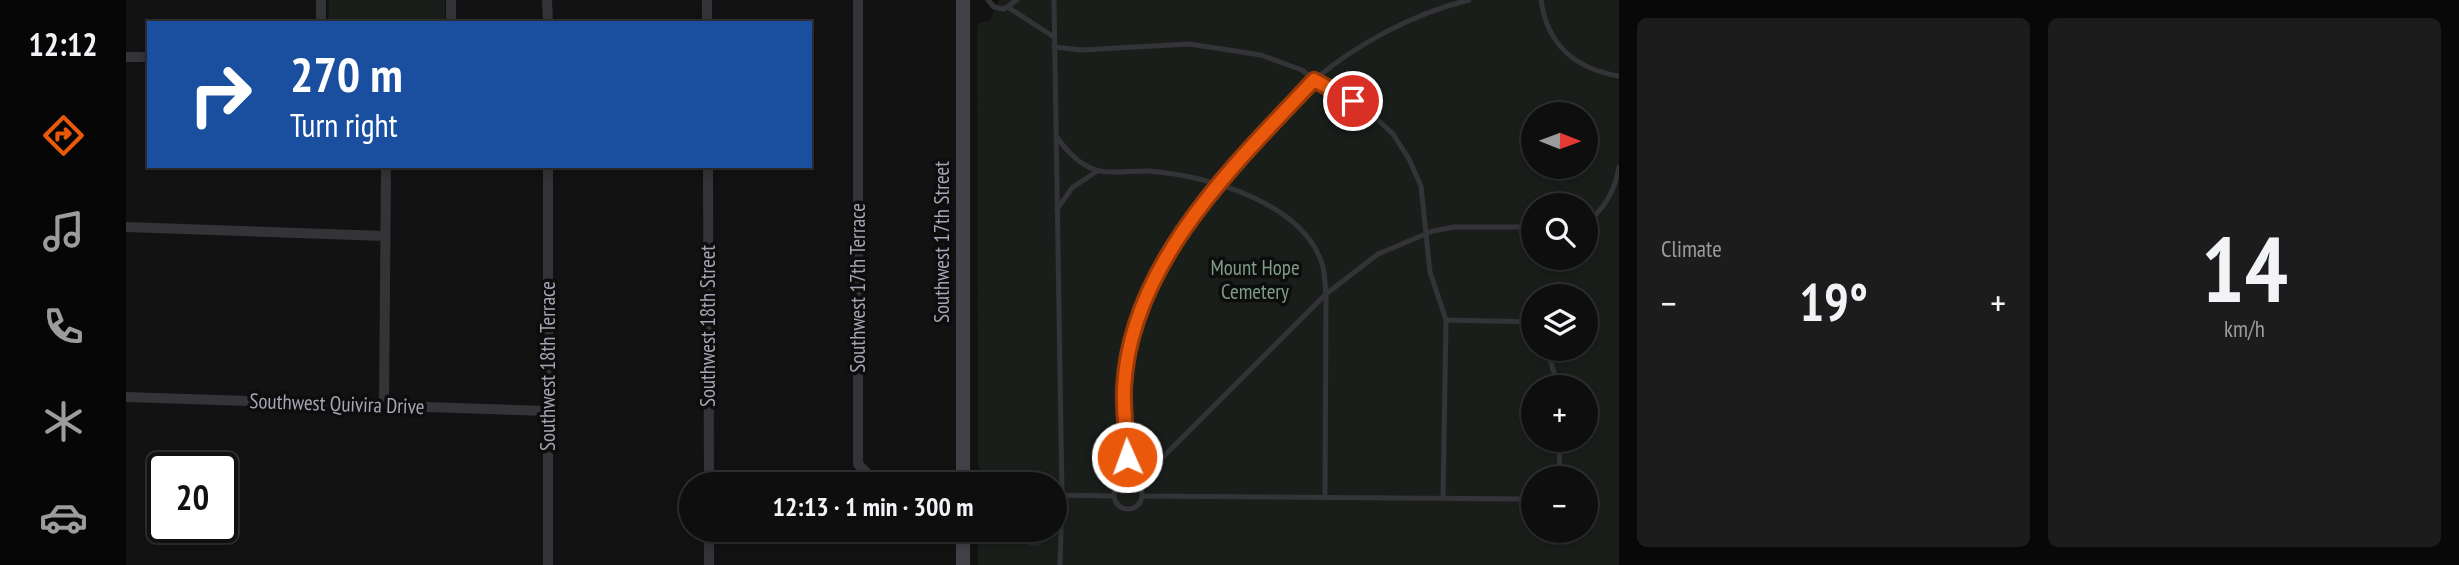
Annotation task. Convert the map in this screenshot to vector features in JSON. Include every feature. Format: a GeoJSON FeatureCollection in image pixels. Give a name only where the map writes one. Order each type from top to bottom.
{"type":"FeatureCollection","features":[{"type":"Feature","properties":{"kind":"main road","name":"Southwest 17th Street"},"geometry":{"type":"LineString","coordinates":[[963,0],[963,472]]}},
{"type":"Feature","properties":{"kind":"main road"},"geometry":{"type":"LineString","coordinates":[[963,542],[963,565]]}},
{"type":"Feature","properties":{"kind":"street"},"geometry":{"type":"LineString","coordinates":[[321,0],[321,21]]}},
{"type":"Feature","properties":{"kind":"street"},"geometry":{"type":"LineString","coordinates":[[451,0],[451,21]]}},
{"type":"Feature","properties":{"kind":"street"},"geometry":{"type":"LineString","coordinates":[[548,0],[548,21]]}},
{"type":"Feature","properties":{"kind":"street"},"geometry":{"type":"LineString","coordinates":[[707,0],[707,21]]}},
{"type":"Feature","properties":{"kind":"street","name":"Southwest 17th Terrace"},"geometry":{"type":"LineString","coordinates":[[858,0],[858,464],[866,472]]}},
{"type":"Feature","properties":{"kind":"street"},"geometry":{"type":"LineString","coordinates":[[126,57],[147,57]]}},
{"type":"Feature","properties":{"kind":"street"},"geometry":{"type":"LineString","coordinates":[[384,405],[386,168]]}},
{"type":"Feature","properties":{"kind":"street","name":"Southwest 18th Terrace"},"geometry":{"type":"LineString","coordinates":[[548,168],[548,565]]}},
{"type":"Feature","properties":{"kind":"street","name":"Southwest 18th Street"},"geometry":{"type":"LineString","coordinates":[[708,168],[709,472]]}},
{"type":"Feature","properties":{"kind":"street"},"geometry":{"type":"LineString","coordinates":[[126,227],[385,236]]}},
{"type":"Feature","properties":{"kind":"street","name":"Southwest Quivira Drive"},"geometry":{"type":"LineString","coordinates":[[126,397],[548,411]]}},
{"type":"Feature","properties":{"kind":"street"},"geometry":{"type":"LineString","coordinates":[[709,542],[709,565]]}},
{"type":"Feature","properties":{"kind":"lane"},"geometry":{"type":"LineString","coordinates":[[988,0],[998,9],[1009,8],[1054,37]]}},
{"type":"Feature","properties":{"kind":"lane"},"geometry":{"type":"LineString","coordinates":[[1009,8],[1017,0]]}},
{"type":"Feature","properties":{"kind":"lane"},"geometry":{"type":"LineString","coordinates":[[1054,0],[1059,472]]}},
{"type":"Feature","properties":{"kind":"lane"},"geometry":{"type":"LineString","coordinates":[[1437,0],[1446,6]]}},
{"type":"Feature","properties":{"kind":"lane"},"geometry":{"type":"LineString","coordinates":[[1128,481],[1124,387],[1135,334],[1150,288],[1180,239],[1219,185],[1314,80],[1391,30],[1446,6],[1469,0]]}},
{"type":"Feature","properties":{"kind":"lane"},"geometry":{"type":"LineString","coordinates":[[1541,0],[1543,18],[1554,41],[1572,60],[1595,72],[1619,76]]}},
{"type":"Feature","properties":{"kind":"lane"},"geometry":{"type":"LineString","coordinates":[[1054,47],[1082,50],[1189,44],[1261,55],[1302,70],[1314,80],[1349,97],[1393,134],[1409,159],[1421,186],[1430,272],[1446,320],[1443,499]]}},
{"type":"Feature","properties":{"kind":"lane"},"geometry":{"type":"LineString","coordinates":[[1056,136],[1067,151],[1097,171],[1149,171],[1219,185],[1267,204],[1296,225],[1307,237],[1322,266],[1326,294],[1325,498]]}},
{"type":"Feature","properties":{"kind":"lane"},"geometry":{"type":"LineString","coordinates":[[1598,212],[1613,192],[1619,167]]}},
{"type":"Feature","properties":{"kind":"lane"},"geometry":{"type":"LineString","coordinates":[[1057,209],[1072,188],[1097,171]]}},
{"type":"Feature","properties":{"kind":"lane"},"geometry":{"type":"LineString","coordinates":[[1136,484],[1326,294],[1378,254],[1427,233],[1454,226],[1521,227]]}},
{"type":"Feature","properties":{"kind":"lane"},"geometry":{"type":"LineString","coordinates":[[1446,320],[1521,322]]}},
{"type":"Feature","properties":{"kind":"lane"},"geometry":{"type":"LineString","coordinates":[[1128,481],[1136,484],[1142,496],[1135,506],[1126,508],[1118,504],[1114,496],[1119,483],[1128,481]]}},
{"type":"Feature","properties":{"kind":"lane"},"geometry":{"type":"LineString","coordinates":[[1067,495],[1114,496]]}},
{"type":"Feature","properties":{"kind":"lane"},"geometry":{"type":"LineString","coordinates":[[1142,496],[1521,499]]}},
{"type":"Feature","properties":{"kind":"lane"},"geometry":{"type":"LineString","coordinates":[[1060,542],[1060,565]]}},
{"type":"Feature","properties":{"kind":"green space"},"geometry":{"type":"Polygon","coordinates":[[[329,0],[445,0],[445,21],[328,21],[329,0]]]}},
{"type":"Feature","properties":{"kind":"green space","name":"Mount Hope Cemetery"},"geometry":{"type":"Polygon","coordinates":[[[999,0],[1619,0],[1619,565],[978,565],[978,542],[1067,542],[1067,472],[981,472],[978,465],[978,24],[990,20],[999,0]]]}},
{"type":"Feature","properties":{"kind":"building"},"geometry":{"type":"Polygon","coordinates":[[[1028,542],[1042,542],[1041,546],[1028,546],[1028,542]]]}},
{"type":"Feature","properties":{"kind":"route"},"geometry":{"type":"LineString","coordinates":[[1127,457],[1124,387],[1135,334],[1150,288],[1180,239],[1219,185],[1314,80],[1339,91],[1353,101]]}}]}
